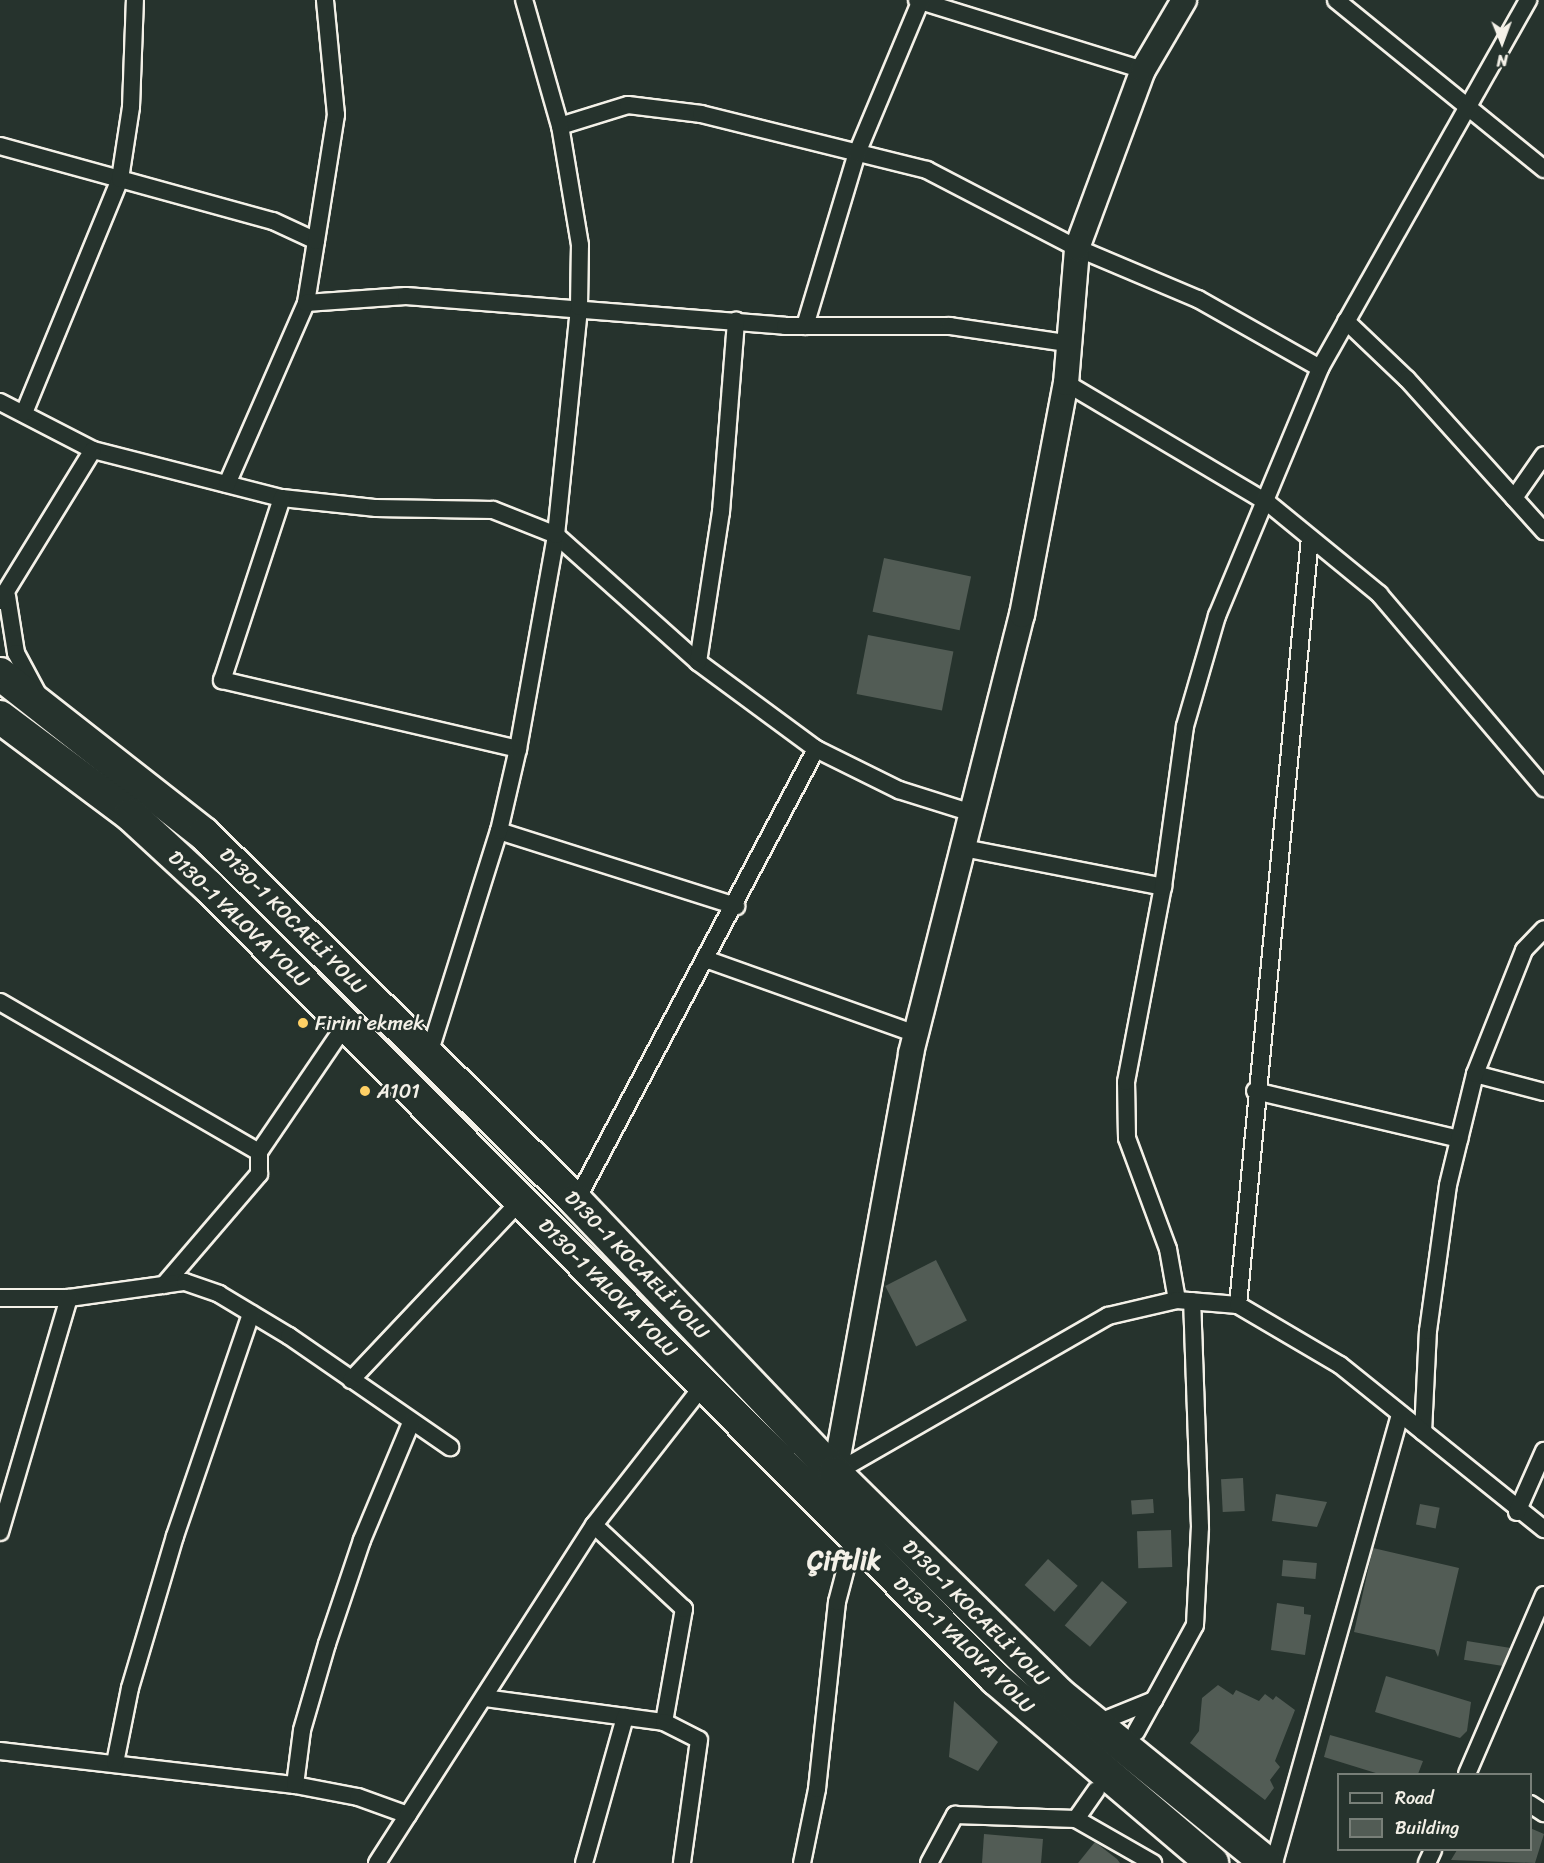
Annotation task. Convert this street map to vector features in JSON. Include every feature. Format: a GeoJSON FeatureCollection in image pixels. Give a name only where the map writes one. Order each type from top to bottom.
{"type":"FeatureCollection","features":[{"type":"Feature","properties":{"kind":"highway","name":"D130-1 KOCAELİ YOLU"},"geometry":{"type":"LineString","coordinates":[[0,674],[42,702],[204,834],[576,1201],[834,1473],[1095,1724],[1267,1863]]}},
{"type":"Feature","properties":{"kind":"highway","name":"D130-1 YALOVA YOLU"},"geometry":{"type":"LineString","coordinates":[[0,717],[131,814],[346,1024],[996,1679],[1212,1863]]}},
{"type":"Feature","properties":{"kind":"street"},"geometry":{"type":"LineString","coordinates":[[24,413],[120,179],[131,107],[135,0]]}},
{"type":"Feature","properties":{"kind":"street"},"geometry":{"type":"LineString","coordinates":[[227,484],[306,303],[336,115],[325,0]]}},
{"type":"Feature","properties":{"kind":"street"},"geometry":{"type":"LineString","coordinates":[[428,1057],[499,831],[518,749],[556,535],[579,306],[580,245],[560,126],[524,0]]}},
{"type":"Feature","properties":{"kind":"street"},"geometry":{"type":"LineString","coordinates":[[805,326],[857,153],[920,0],[1143,70]]}},
{"type":"Feature","properties":{"kind":"street"},"geometry":{"type":"LineString","coordinates":[[834,1473],[916,1034],[1022,615],[1066,383],[1066,343],[1077,248],[1143,70],[1184,0]]}},
{"type":"Feature","properties":{"kind":"street"},"geometry":{"type":"LineString","coordinates":[[1336,0],[1544,169]]}},
{"type":"Feature","properties":{"kind":"street"},"geometry":{"type":"LineString","coordinates":[[1136,1732],[1195,1625],[1200,1527],[1184,1301],[1168,1249],[1127,1138],[1126,1082],[1163,887],[1185,726],[1217,616],[1268,503],[1320,368],[1470,110],[1528,0]]}},
{"type":"Feature","properties":{"kind":"street"},"geometry":{"type":"LineString","coordinates":[[560,126],[628,105],[701,114],[927,170],[1077,248],[1198,299],[1320,368]]}},
{"type":"Feature","properties":{"kind":"street"},"geometry":{"type":"LineString","coordinates":[[0,146],[273,221],[316,241]]}},
{"type":"Feature","properties":{"kind":"street"},"geometry":{"type":"LineString","coordinates":[[306,303],[406,297],[579,306],[805,326],[950,326],[1066,343]]}},
{"type":"Feature","properties":{"kind":"street"},"geometry":{"type":"LineString","coordinates":[[698,662],[721,512],[736,321]]}},
{"type":"Feature","properties":{"kind":"street"},"geometry":{"type":"LineString","coordinates":[[1346,321],[1407,379],[1544,531]]}},
{"type":"Feature","properties":{"kind":"street"},"geometry":{"type":"LineString","coordinates":[[1066,383],[1268,503],[1379,594],[1542,781]]}},
{"type":"Feature","properties":{"kind":"street"},"geometry":{"type":"LineString","coordinates":[[0,402],[93,450],[282,498],[376,508],[493,510],[556,535],[698,662],[816,749],[899,790],[972,813]]}},
{"type":"Feature","properties":{"kind":"street"},"geometry":{"type":"LineString","coordinates":[[42,702],[16,653],[3,599],[93,450]]}},
{"type":"Feature","properties":{"kind":"street"},"geometry":{"type":"LineString","coordinates":[[1514,498],[1544,455]]}},
{"type":"Feature","properties":{"kind":"street"},"geometry":{"type":"LineString","coordinates":[[282,498],[222,680],[518,749]]}},
{"type":"Feature","properties":{"kind":"street"},"geometry":{"type":"LineString","coordinates":[[1238,1305],[1256,1091],[1310,538]]}},
{"type":"Feature","properties":{"kind":"street"},"geometry":{"type":"LineString","coordinates":[[0,736],[48,752]]}},
{"type":"Feature","properties":{"kind":"street"},"geometry":{"type":"LineString","coordinates":[[576,1201],[708,960],[816,749]]}},
{"type":"Feature","properties":{"kind":"street"},"geometry":{"type":"LineString","coordinates":[[499,831],[736,906]]}},
{"type":"Feature","properties":{"kind":"street"},"geometry":{"type":"LineString","coordinates":[[963,848],[1163,887]]}},
{"type":"Feature","properties":{"kind":"street"},"geometry":{"type":"LineString","coordinates":[[1423,1432],[1428,1331],[1459,1139],[1475,1074],[1524,950],[1544,929]]}},
{"type":"Feature","properties":{"kind":"street"},"geometry":{"type":"LineString","coordinates":[[708,960],[916,1034]]}},
{"type":"Feature","properties":{"kind":"street"},"geometry":{"type":"LineString","coordinates":[[0,1002],[259,1152]]}},
{"type":"Feature","properties":{"kind":"street"},"geometry":{"type":"LineString","coordinates":[[164,1285],[259,1174],[259,1152],[346,1024]]}},
{"type":"Feature","properties":{"kind":"street"},"geometry":{"type":"LineString","coordinates":[[1475,1074],[1544,1092]]}},
{"type":"Feature","properties":{"kind":"street"},"geometry":{"type":"LineString","coordinates":[[1256,1091],[1459,1139]]}},
{"type":"Feature","properties":{"kind":"street"},"geometry":{"type":"LineString","coordinates":[[351,1380],[521,1200]]}},
{"type":"Feature","properties":{"kind":"street"},"geometry":{"type":"LineString","coordinates":[[0,1298],[69,1298],[185,1282],[251,1314],[450,1447]]}},
{"type":"Feature","properties":{"kind":"street"},"geometry":{"type":"LineString","coordinates":[[0,1532],[69,1298]]}},
{"type":"Feature","properties":{"kind":"street"},"geometry":{"type":"LineString","coordinates":[[834,1473],[1108,1316],[1184,1301],[1238,1305],[1305,1342],[1423,1432],[1517,1512],[1544,1529]]}},
{"type":"Feature","properties":{"kind":"street"},"geometry":{"type":"LineString","coordinates":[[115,1763],[130,1688],[175,1536],[251,1314]]}},
{"type":"Feature","properties":{"kind":"street"},"geometry":{"type":"LineString","coordinates":[[377,1863],[594,1525],[704,1384]]}},
{"type":"Feature","properties":{"kind":"street"},"geometry":{"type":"LineString","coordinates":[[1274,1863],[1400,1414]]}},
{"type":"Feature","properties":{"kind":"street"},"geometry":{"type":"LineString","coordinates":[[295,1785],[302,1730],[327,1644],[411,1423]]}},
{"type":"Feature","properties":{"kind":"street"},"geometry":{"type":"LineString","coordinates":[[1517,1512],[1544,1451]]}},
{"type":"Feature","properties":{"kind":"street"},"geometry":{"type":"LineString","coordinates":[[594,1525],[684,1609],[664,1722]]}},
{"type":"Feature","properties":{"kind":"street"},"geometry":{"type":"LineString","coordinates":[[802,1863],[817,1789],[837,1602],[854,1537]]}},
{"type":"Feature","properties":{"kind":"street"},"geometry":{"type":"LineString","coordinates":[[1474,1772],[1544,1595]]}},
{"type":"Feature","properties":{"kind":"street"},"geometry":{"type":"LineString","coordinates":[[484,1698],[664,1722],[699,1740],[682,1863]]}},
{"type":"Feature","properties":{"kind":"street"},"geometry":{"type":"LineString","coordinates":[[1095,1724],[1154,1700]]}},
{"type":"Feature","properties":{"kind":"street"},"geometry":{"type":"LineString","coordinates":[[585,1863],[625,1717]]}},
{"type":"Feature","properties":{"kind":"street"},"geometry":{"type":"LineString","coordinates":[[0,1751],[295,1785],[358,1797],[408,1815]]}},
{"type":"Feature","properties":{"kind":"street"},"geometry":{"type":"LineString","coordinates":[[1076,1819],[1096,1790]]}},
{"type":"Feature","properties":{"kind":"street"},"geometry":{"type":"LineString","coordinates":[[928,1863],[955,1815],[1076,1819],[1153,1863]]}},
{"type":"Feature","properties":{"kind":"building"},"geometry":{"type":"Polygon","coordinates":[[[884,558],[971,577],[960,630],[873,612],[884,558]]]}},
{"type":"Feature","properties":{"kind":"building"},"geometry":{"type":"Polygon","coordinates":[[[868,635],[953,652],[942,710],[857,694],[868,635]]]}},
{"type":"Feature","properties":{"kind":"building"},"geometry":{"type":"Polygon","coordinates":[[[936,1260],[967,1321],[916,1346],[885,1286],[936,1260]]]}},
{"type":"Feature","properties":{"kind":"building"},"geometry":{"type":"Polygon","coordinates":[[[1243,1478],[1245,1511],[1223,1512],[1221,1479],[1243,1478]]]}},
{"type":"Feature","properties":{"kind":"building"},"geometry":{"type":"Polygon","coordinates":[[[1276,1494],[1327,1502],[1317,1527],[1272,1521],[1276,1494]]]}},
{"type":"Feature","properties":{"kind":"building"},"geometry":{"type":"Polygon","coordinates":[[[1153,1499],[1154,1513],[1132,1515],[1131,1501],[1153,1499]]]}},
{"type":"Feature","properties":{"kind":"building"},"geometry":{"type":"Polygon","coordinates":[[[1420,1504],[1440,1508],[1436,1528],[1416,1525],[1420,1504]]]}},
{"type":"Feature","properties":{"kind":"building"},"geometry":{"type":"Polygon","coordinates":[[[1171,1530],[1172,1567],[1138,1568],[1137,1531],[1171,1530]]]}},
{"type":"Feature","properties":{"kind":"building"},"geometry":{"type":"Polygon","coordinates":[[[1373,1548],[1459,1568],[1438,1657],[1435,1650],[1354,1632],[1373,1548]]]}},
{"type":"Feature","properties":{"kind":"building"},"geometry":{"type":"Polygon","coordinates":[[[1048,1559],[1078,1586],[1054,1612],[1025,1585],[1048,1559]]]}},
{"type":"Feature","properties":{"kind":"building"},"geometry":{"type":"Polygon","coordinates":[[[1283,1560],[1317,1563],[1315,1579],[1282,1576],[1283,1560]]]}},
{"type":"Feature","properties":{"kind":"building"},"geometry":{"type":"Polygon","coordinates":[[[1102,1581],[1127,1602],[1090,1647],[1065,1625],[1102,1581]]]}},
{"type":"Feature","properties":{"kind":"building"},"geometry":{"type":"Polygon","coordinates":[[[1277,1603],[1304,1607],[1304,1614],[1311,1615],[1305,1655],[1271,1650],[1277,1603]]]}},
{"type":"Feature","properties":{"kind":"building"},"geometry":{"type":"Polygon","coordinates":[[[1467,1641],[1515,1649],[1512,1667],[1464,1660],[1467,1641]]]}},
{"type":"Feature","properties":{"kind":"building"},"geometry":{"type":"Polygon","coordinates":[[[1386,1676],[1471,1702],[1467,1731],[1460,1738],[1375,1712],[1386,1676]]]}},
{"type":"Feature","properties":{"kind":"building"},"geometry":{"type":"Polygon","coordinates":[[[1218,1685],[1233,1695],[1236,1690],[1259,1701],[1265,1694],[1273,1700],[1276,1696],[1295,1710],[1275,1761],[1280,1767],[1270,1780],[1274,1788],[1265,1800],[1190,1743],[1199,1731],[1202,1698],[1218,1685]]]}},
{"type":"Feature","properties":{"kind":"building"},"geometry":{"type":"Polygon","coordinates":[[[954,1701],[998,1742],[978,1771],[949,1757],[954,1701]]]}},
{"type":"Feature","properties":{"kind":"building"},"geometry":{"type":"Polygon","coordinates":[[[1330,1735],[1423,1761],[1418,1773],[1376,1773],[1324,1757],[1330,1735]]]}},
{"type":"Feature","properties":{"kind":"building"},"geometry":{"type":"Polygon","coordinates":[[[1532,1829],[1544,1834],[1535,1863],[1451,1860],[1456,1851],[1532,1851],[1532,1829]]]}},
{"type":"Feature","properties":{"kind":"building"},"geometry":{"type":"Polygon","coordinates":[[[984,1834],[1043,1839],[1041,1863],[982,1863],[984,1834]]]}},
{"type":"Feature","properties":{"kind":"building"},"geometry":{"type":"Polygon","coordinates":[[[1095,1842],[1117,1859],[1120,1863],[1078,1863],[1095,1842]]]}},
{"type":"Feature","properties":{"kind":"place","name":"Firini ekmek"},"geometry":{"type":"Point","coordinates":[303,1023]}},
{"type":"Feature","properties":{"kind":"place","name":"A101"},"geometry":{"type":"Point","coordinates":[365,1091]}},
{"type":"Feature","properties":{"kind":"district","name":"Çiftlik"},"geometry":{"type":"Point","coordinates":[844,1561]}}]}
